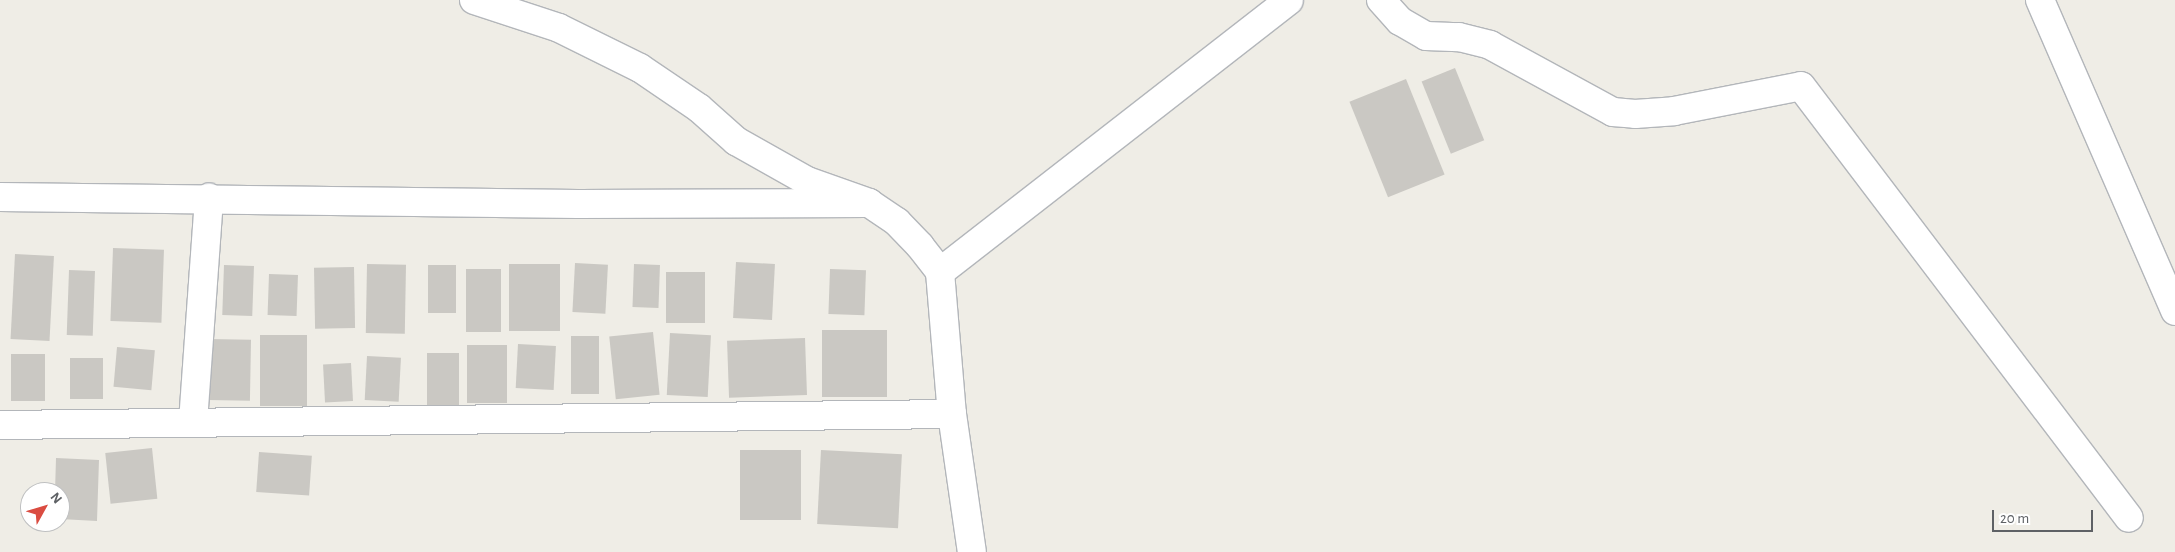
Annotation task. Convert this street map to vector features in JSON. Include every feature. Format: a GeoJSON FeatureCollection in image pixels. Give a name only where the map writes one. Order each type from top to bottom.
{"type":"FeatureCollection","features":[{"type":"Feature","properties":{"kind":"street"},"geometry":{"type":"LineString","coordinates":[[474,0],[558,28],[640,68],[699,108],[736,141],[767,161],[807,181],[869,203],[897,222],[940,272],[952,414],[972,552]]}},
{"type":"Feature","properties":{"kind":"street"},"geometry":{"type":"LineString","coordinates":[[940,272],[1289,0]]}},
{"type":"Feature","properties":{"kind":"street"},"geometry":{"type":"LineString","coordinates":[[1381,0],[1400,21],[1426,36],[1459,37],[1490,46],[1613,112],[1635,114],[1674,111],[1801,86],[2129,518]]}},
{"type":"Feature","properties":{"kind":"street"},"geometry":{"type":"LineString","coordinates":[[2040,0],[2175,311]]}},
{"type":"Feature","properties":{"kind":"street"},"geometry":{"type":"LineString","coordinates":[[0,198],[208,198],[578,204],[869,203]]}},
{"type":"Feature","properties":{"kind":"street"},"geometry":{"type":"LineString","coordinates":[[194,422],[208,198]]}},
{"type":"Feature","properties":{"kind":"street"},"geometry":{"type":"LineString","coordinates":[[0,425],[952,414]]}},
{"type":"Feature","properties":{"kind":"building"},"geometry":{"type":"Polygon","coordinates":[[[1455,68],[1484,140],[1451,154],[1422,81],[1455,68]]]}},
{"type":"Feature","properties":{"kind":"building"},"geometry":{"type":"Polygon","coordinates":[[[1406,79],[1445,174],[1388,197],[1349,102],[1406,79]]]}},
{"type":"Feature","properties":{"kind":"building"},"geometry":{"type":"Polygon","coordinates":[[[113,248],[164,250],[161,323],[110,321],[113,248]]]}},
{"type":"Feature","properties":{"kind":"building"},"geometry":{"type":"Polygon","coordinates":[[[15,254],[54,256],[49,341],[11,339],[15,254]]]}},
{"type":"Feature","properties":{"kind":"building"},"geometry":{"type":"Polygon","coordinates":[[[736,262],[775,264],[772,320],[733,318],[736,262]]]}},
{"type":"Feature","properties":{"kind":"building"},"geometry":{"type":"Polygon","coordinates":[[[575,263],[608,265],[605,314],[572,312],[575,263]]]}},
{"type":"Feature","properties":{"kind":"building"},"geometry":{"type":"Polygon","coordinates":[[[367,264],[406,265],[405,334],[366,333],[367,264]]]}},
{"type":"Feature","properties":{"kind":"building"},"geometry":{"type":"Polygon","coordinates":[[[509,264],[560,264],[560,331],[509,331],[509,264]]]}},
{"type":"Feature","properties":{"kind":"building"},"geometry":{"type":"Polygon","coordinates":[[[634,264],[660,265],[658,308],[632,307],[634,264]]]}},
{"type":"Feature","properties":{"kind":"building"},"geometry":{"type":"Polygon","coordinates":[[[224,265],[254,266],[252,316],[222,315],[224,265]]]}},
{"type":"Feature","properties":{"kind":"building"},"geometry":{"type":"Polygon","coordinates":[[[428,265],[456,265],[456,313],[428,313],[428,265]]]}},
{"type":"Feature","properties":{"kind":"building"},"geometry":{"type":"Polygon","coordinates":[[[354,267],[355,328],[315,329],[314,268],[354,267]]]}},
{"type":"Feature","properties":{"kind":"building"},"geometry":{"type":"Polygon","coordinates":[[[466,269],[501,269],[501,332],[466,332],[466,269]]]}},
{"type":"Feature","properties":{"kind":"building"},"geometry":{"type":"Polygon","coordinates":[[[830,269],[866,270],[864,315],[828,314],[830,269]]]}},
{"type":"Feature","properties":{"kind":"building"},"geometry":{"type":"Polygon","coordinates":[[[69,270],[95,271],[93,336],[67,335],[69,270]]]}},
{"type":"Feature","properties":{"kind":"building"},"geometry":{"type":"Polygon","coordinates":[[[666,272],[705,272],[705,323],[666,323],[666,272]]]}},
{"type":"Feature","properties":{"kind":"building"},"geometry":{"type":"Polygon","coordinates":[[[269,274],[298,275],[297,316],[268,315],[269,274]]]}},
{"type":"Feature","properties":{"kind":"building"},"geometry":{"type":"Polygon","coordinates":[[[822,330],[887,330],[887,397],[822,397],[822,330]]]}},
{"type":"Feature","properties":{"kind":"building"},"geometry":{"type":"Polygon","coordinates":[[[653,332],[660,395],[616,399],[609,337],[653,332]]]}},
{"type":"Feature","properties":{"kind":"building"},"geometry":{"type":"Polygon","coordinates":[[[670,333],[711,335],[708,397],[667,395],[670,333]]]}},
{"type":"Feature","properties":{"kind":"building"},"geometry":{"type":"Polygon","coordinates":[[[260,335],[307,335],[307,406],[260,406],[260,335]]]}},
{"type":"Feature","properties":{"kind":"building"},"geometry":{"type":"Polygon","coordinates":[[[571,336],[599,336],[599,394],[571,394],[571,336]]]}},
{"type":"Feature","properties":{"kind":"building"},"geometry":{"type":"Polygon","coordinates":[[[805,338],[807,395],[729,398],[727,341],[805,338]]]}},
{"type":"Feature","properties":{"kind":"building"},"geometry":{"type":"Polygon","coordinates":[[[209,339],[251,340],[250,401],[208,400],[209,339]]]}},
{"type":"Feature","properties":{"kind":"building"},"geometry":{"type":"Polygon","coordinates":[[[518,344],[556,346],[554,390],[516,388],[518,344]]]}},
{"type":"Feature","properties":{"kind":"building"},"geometry":{"type":"Polygon","coordinates":[[[467,345],[507,345],[507,403],[467,403],[467,345]]]}},
{"type":"Feature","properties":{"kind":"building"},"geometry":{"type":"Polygon","coordinates":[[[117,347],[155,350],[151,390],[114,387],[117,347]]]}},
{"type":"Feature","properties":{"kind":"building"},"geometry":{"type":"Polygon","coordinates":[[[427,353],[459,353],[459,408],[427,408],[427,353]]]}},
{"type":"Feature","properties":{"kind":"building"},"geometry":{"type":"Polygon","coordinates":[[[11,354],[45,354],[45,401],[11,401],[11,354]]]}},
{"type":"Feature","properties":{"kind":"building"},"geometry":{"type":"Polygon","coordinates":[[[367,356],[401,358],[399,402],[365,400],[367,356]]]}},
{"type":"Feature","properties":{"kind":"building"},"geometry":{"type":"Polygon","coordinates":[[[70,358],[103,358],[103,399],[70,399],[70,358]]]}},
{"type":"Feature","properties":{"kind":"building"},"geometry":{"type":"Polygon","coordinates":[[[351,363],[353,401],[325,402],[323,364],[351,363]]]}},
{"type":"Feature","properties":{"kind":"building"},"geometry":{"type":"Polygon","coordinates":[[[152,448],[157,499],[111,504],[105,453],[152,448]]]}},
{"type":"Feature","properties":{"kind":"building"},"geometry":{"type":"Polygon","coordinates":[[[740,450],[801,450],[801,520],[740,520],[740,450]]]}},
{"type":"Feature","properties":{"kind":"building"},"geometry":{"type":"Polygon","coordinates":[[[821,450],[902,454],[898,528],[817,524],[821,450]]]}},
{"type":"Feature","properties":{"kind":"building"},"geometry":{"type":"Polygon","coordinates":[[[259,452],[312,456],[309,496],[256,492],[259,452]]]}},
{"type":"Feature","properties":{"kind":"building"},"geometry":{"type":"Polygon","coordinates":[[[56,458],[99,460],[97,521],[70,520],[70,482],[55,482],[56,458]]]}}]}
